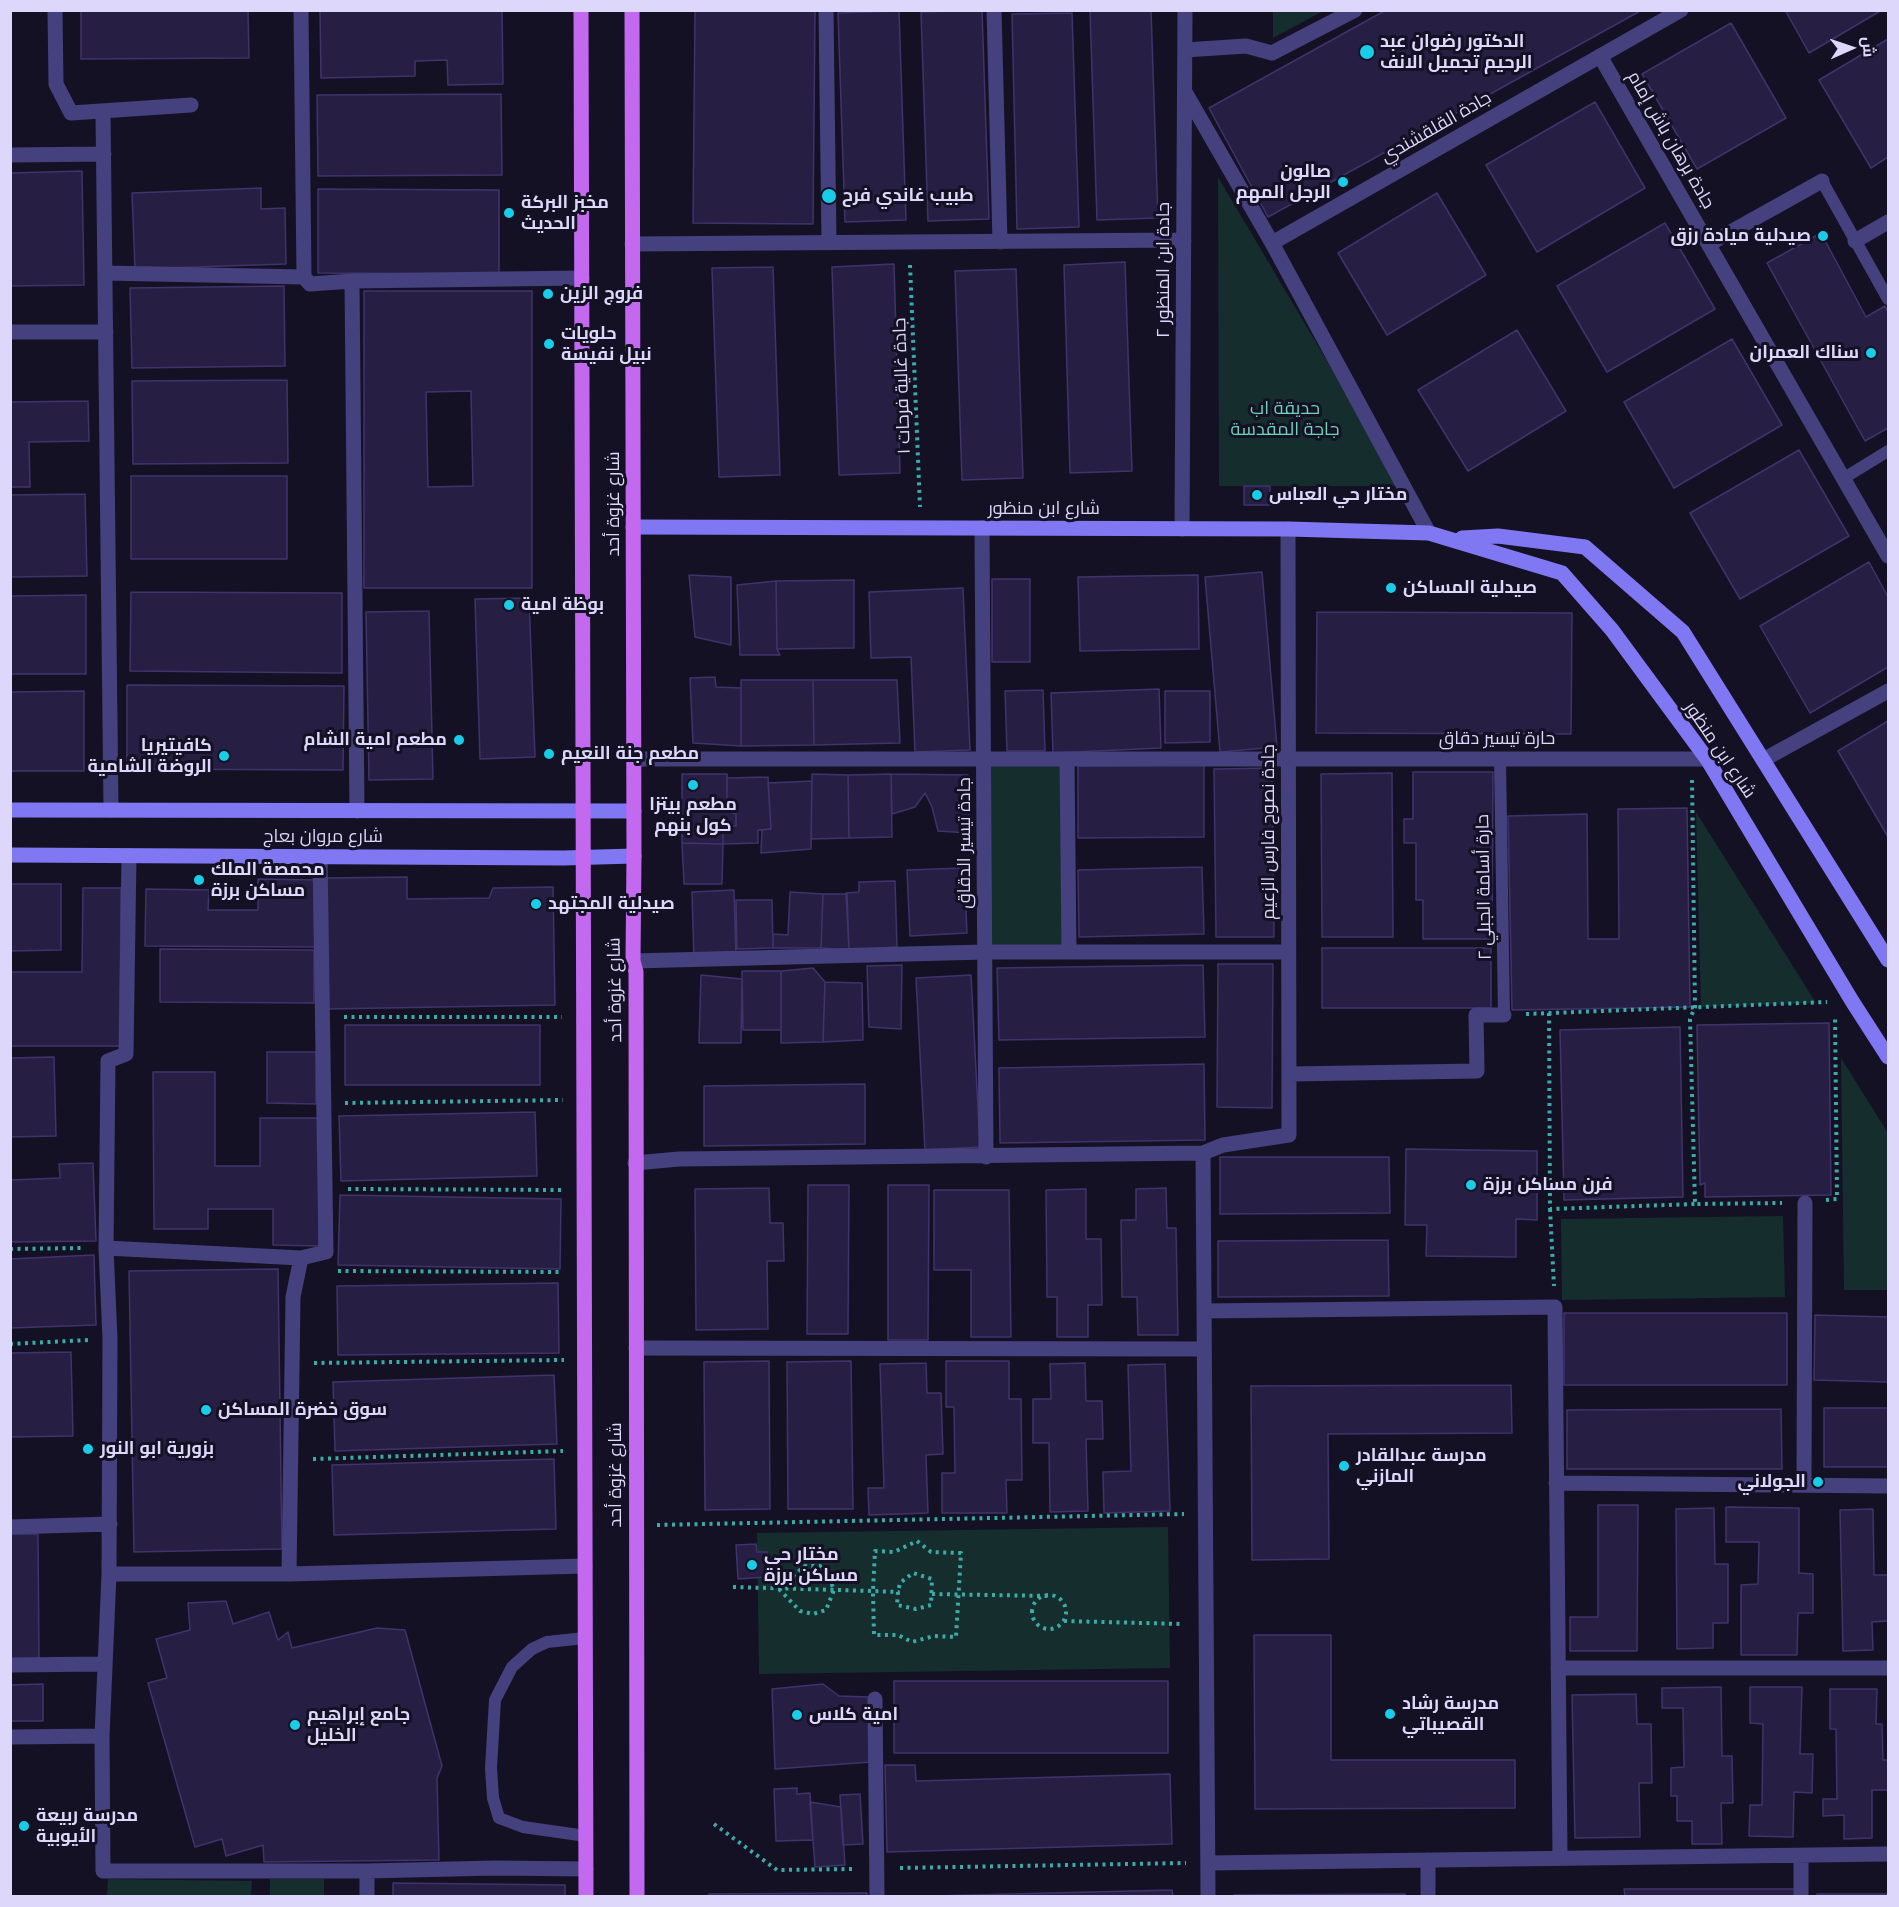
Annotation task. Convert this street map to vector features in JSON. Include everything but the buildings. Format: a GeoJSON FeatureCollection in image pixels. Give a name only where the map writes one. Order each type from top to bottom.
{"type":"FeatureCollection","features":[{"type":"Feature","properties":{"kind":"main road","name":"شارع غزوة أحد"},"geometry":{"type":"LineString","coordinates":[[581,10],[586,1896]]}},
{"type":"Feature","properties":{"kind":"main road","name":"شارع غزوة أحد"},"geometry":{"type":"LineString","coordinates":[[632,10],[637,1896]]}},
{"type":"Feature","properties":{"kind":"main road","name":"شارع ابن منظور"},"geometry":{"type":"LineString","coordinates":[[633,527],[1288,529],[1429,533],[1562,573],[1612,630],[1699,759],[1888,1057]]}},
{"type":"Feature","properties":{"kind":"main road","name":"شارع ابن منظور"},"geometry":{"type":"LineString","coordinates":[[1453,539],[1498,536],[1585,547],[1683,632],[1888,960]]}},
{"type":"Feature","properties":{"kind":"main road","name":"شارع مروان بعاج"},"geometry":{"type":"LineString","coordinates":[[10,810],[634,811]]}},
{"type":"Feature","properties":{"kind":"main road","name":"شارع مروان بعاج"},"geometry":{"type":"LineString","coordinates":[[10,855],[634,856]]}},
{"type":"Feature","properties":{"kind":"street"},"geometry":{"type":"LineString","coordinates":[[55,10],[56,84],[71,113],[191,105]]}},
{"type":"Feature","properties":{"kind":"street"},"geometry":{"type":"LineString","coordinates":[[301,10],[304,277],[310,284],[352,281],[582,278]]}},
{"type":"Feature","properties":{"kind":"street"},"geometry":{"type":"LineString","coordinates":[[826,10],[829,243]]}},
{"type":"Feature","properties":{"kind":"street"},"geometry":{"type":"LineString","coordinates":[[994,10],[1000,242]]}},
{"type":"Feature","properties":{"kind":"street","name":"جادة ابن المنظور ٢"},"geometry":{"type":"LineString","coordinates":[[1182,529],[1185,10]]}},
{"type":"Feature","properties":{"kind":"street"},"geometry":{"type":"LineString","coordinates":[[1185,50],[1246,46],[1272,53],[1355,10]]}},
{"type":"Feature","properties":{"kind":"street","name":"جادة القلقشندي"},"geometry":{"type":"LineString","coordinates":[[1272,243],[1681,10]]}},
{"type":"Feature","properties":{"kind":"street","name":"جادة برهان باش إمام"},"geometry":{"type":"LineString","coordinates":[[1600,56],[1888,556]]}},
{"type":"Feature","properties":{"kind":"street"},"geometry":{"type":"LineString","coordinates":[[1185,92],[1272,243],[1429,533]]}},
{"type":"Feature","properties":{"kind":"street"},"geometry":{"type":"LineString","coordinates":[[104,111],[111,810]]}},
{"type":"Feature","properties":{"kind":"street"},"geometry":{"type":"LineString","coordinates":[[10,155],[104,154]]}},
{"type":"Feature","properties":{"kind":"street"},"geometry":{"type":"LineString","coordinates":[[1709,244],[1822,181]]}},
{"type":"Feature","properties":{"kind":"street"},"geometry":{"type":"LineString","coordinates":[[1855,241],[1888,222]]}},
{"type":"Feature","properties":{"kind":"street"},"geometry":{"type":"LineString","coordinates":[[633,244],[1184,240]]}},
{"type":"Feature","properties":{"kind":"street"},"geometry":{"type":"LineString","coordinates":[[105,273],[304,277]]}},
{"type":"Feature","properties":{"kind":"street"},"geometry":{"type":"LineString","coordinates":[[352,281],[357,811]]}},
{"type":"Feature","properties":{"kind":"street"},"geometry":{"type":"LineString","coordinates":[[10,332],[106,332]]}},
{"type":"Feature","properties":{"kind":"street","name":"جادة تيسير الدقاق"},"geometry":{"type":"LineString","coordinates":[[982,528],[986,1157]]}},
{"type":"Feature","properties":{"kind":"street","name":"جادة نصوح فارس الزعيم"},"geometry":{"type":"LineString","coordinates":[[1203,1153],[1223,1145],[1289,1135],[1288,529]]}},
{"type":"Feature","properties":{"kind":"street"},"geometry":{"type":"LineString","coordinates":[[1764,760],[1888,691]]}},
{"type":"Feature","properties":{"kind":"street","name":"حارة تيسير دقاق"},"geometry":{"type":"LineString","coordinates":[[634,759],[1699,759]]}},
{"type":"Feature","properties":{"kind":"street"},"geometry":{"type":"LineString","coordinates":[[1067,759],[1069,952]]}},
{"type":"Feature","properties":{"kind":"street"},"geometry":{"type":"LineString","coordinates":[[129,856],[126,1054],[108,1061],[106,1248],[110,1339],[110,1524],[102,1736],[103,1871],[586,1869]]}},
{"type":"Feature","properties":{"kind":"street"},"geometry":{"type":"LineString","coordinates":[[106,1248],[299,1265],[326,1252],[320,857]]}},
{"type":"Feature","properties":{"kind":"street"},"geometry":{"type":"LineString","coordinates":[[633,961],[985,952],[1288,952]]}},
{"type":"Feature","properties":{"kind":"street"},"geometry":{"type":"LineString","coordinates":[[1288,1074],[1477,1071],[1476,1015],[1504,1015]]}},
{"type":"Feature","properties":{"kind":"street"},"geometry":{"type":"LineString","coordinates":[[635,1163],[679,1159],[1203,1153],[1208,1896]]}},
{"type":"Feature","properties":{"kind":"street"},"geometry":{"type":"LineString","coordinates":[[1804,1485],[1805,1203]]}},
{"type":"Feature","properties":{"kind":"street"},"geometry":{"type":"LineString","coordinates":[[289,1574],[293,1297],[299,1265]]}},
{"type":"Feature","properties":{"kind":"street"},"geometry":{"type":"LineString","coordinates":[[1204,1311],[1555,1308],[1560,1858]]}},
{"type":"Feature","properties":{"kind":"street"},"geometry":{"type":"LineString","coordinates":[[636,1348],[1204,1349]]}},
{"type":"Feature","properties":{"kind":"street"},"geometry":{"type":"LineString","coordinates":[[1556,1483],[1888,1486]]}},
{"type":"Feature","properties":{"kind":"street"},"geometry":{"type":"LineString","coordinates":[[10,1527],[110,1524]]}},
{"type":"Feature","properties":{"kind":"street"},"geometry":{"type":"LineString","coordinates":[[109,1574],[289,1574],[585,1566]]}},
{"type":"Feature","properties":{"kind":"street"},"geometry":{"type":"LineString","coordinates":[[10,1665],[105,1664]]}},
{"type":"Feature","properties":{"kind":"street"},"geometry":{"type":"LineString","coordinates":[[1558,1668],[1888,1668]]}},
{"type":"Feature","properties":{"kind":"street"},"geometry":{"type":"LineString","coordinates":[[875,1699],[877,1896]]}},
{"type":"Feature","properties":{"kind":"street"},"geometry":{"type":"LineString","coordinates":[[10,1737],[102,1736]]}},
{"type":"Feature","properties":{"kind":"street"},"geometry":{"type":"LineString","coordinates":[[1208,1863],[1888,1854]]}},
{"type":"Feature","properties":{"kind":"street"},"geometry":{"type":"LineString","coordinates":[[1801,1856],[1802,1896]]}},
{"type":"Feature","properties":{"kind":"street"},"geometry":{"type":"LineString","coordinates":[[1428,1860],[1428,1896]]}},
{"type":"Feature","properties":{"kind":"street"},"geometry":{"type":"LineString","coordinates":[[367,1871],[367,1896]]}},
{"type":"Feature","properties":{"kind":"lane"},"geometry":{"type":"LineString","coordinates":[[1822,181],[1888,299]]}},
{"type":"Feature","properties":{"kind":"lane"},"geometry":{"type":"LineString","coordinates":[[1844,478],[1888,451]]}},
{"type":"Feature","properties":{"kind":"lane","name":"حارة أسامة الجبلي ٢"},"geometry":{"type":"LineString","coordinates":[[1500,759],[1504,1015]]}},
{"type":"Feature","properties":{"kind":"lane"},"geometry":{"type":"LineString","coordinates":[[585,1638],[547,1642],[532,1649],[512,1667],[495,1700],[491,1768],[493,1798],[499,1818],[523,1827],[586,1836]]}},
{"type":"Feature","properties":{"kind":"path","name":"جادة غالية فرحات ١"},"geometry":{"type":"LineString","coordinates":[[909,243],[921,528]]}},
{"type":"Feature","properties":{"kind":"path"},"geometry":{"type":"LineString","coordinates":[[1695,1204],[1690,1019],[1695,1007],[1699,759]]}},
{"type":"Feature","properties":{"kind":"path"},"geometry":{"type":"LineString","coordinates":[[1504,1015],[1852,1001]]}},
{"type":"Feature","properties":{"kind":"path"},"geometry":{"type":"LineString","coordinates":[[1550,1209],[1805,1203],[1837,1199],[1834,1002]]}},
{"type":"Feature","properties":{"kind":"path"},"geometry":{"type":"LineString","coordinates":[[1549,1013],[1550,1209],[1555,1308]]}},
{"type":"Feature","properties":{"kind":"path"},"geometry":{"type":"LineString","coordinates":[[322,1017],[584,1017]]}},
{"type":"Feature","properties":{"kind":"path"},"geometry":{"type":"LineString","coordinates":[[323,1103],[584,1100]]}},
{"type":"Feature","properties":{"kind":"path"},"geometry":{"type":"LineString","coordinates":[[325,1189],[584,1190]]}},
{"type":"Feature","properties":{"kind":"path"},"geometry":{"type":"LineString","coordinates":[[10,1249],[106,1248]]}},
{"type":"Feature","properties":{"kind":"path"},"geometry":{"type":"LineString","coordinates":[[299,1265],[584,1272]]}},
{"type":"Feature","properties":{"kind":"path"},"geometry":{"type":"LineString","coordinates":[[10,1344],[110,1339]]}},
{"type":"Feature","properties":{"kind":"path"},"geometry":{"type":"LineString","coordinates":[[292,1364],[584,1360]]}},
{"type":"Feature","properties":{"kind":"path"},"geometry":{"type":"LineString","coordinates":[[291,1459],[585,1450]]}},
{"type":"Feature","properties":{"kind":"path"},"geometry":{"type":"LineString","coordinates":[[636,1526],[1206,1514]]}},
{"type":"Feature","properties":{"kind":"path"},"geometry":{"type":"LineString","coordinates":[[917,1541],[931,1552],[961,1553],[956,1637],[934,1636],[912,1642],[898,1635],[874,1635],[873,1591],[876,1551],[894,1552],[917,1541]]}},
{"type":"Feature","properties":{"kind":"path"},"geometry":{"type":"LineString","coordinates":[[778,1588],[800,1611],[813,1614],[826,1610],[834,1590],[820,1566],[805,1566],[794,1575],[786,1589]]}},
{"type":"Feature","properties":{"kind":"path"},"geometry":{"type":"LineString","coordinates":[[913,1573],[932,1578],[931,1605],[916,1609],[897,1605],[898,1592],[900,1583],[913,1573]]}},
{"type":"Feature","properties":{"kind":"path"},"geometry":{"type":"LineString","coordinates":[[733,1587],[898,1592]]}},
{"type":"Feature","properties":{"kind":"path"},"geometry":{"type":"LineString","coordinates":[[932,1594],[1055,1596],[1064,1604],[1066,1610],[1064,1621],[1060,1626],[1050,1630],[1039,1626],[1033,1618],[1033,1607],[1036,1602],[1044,1596],[1049,1596]]}},
{"type":"Feature","properties":{"kind":"path"},"geometry":{"type":"LineString","coordinates":[[1064,1621],[1206,1624]]}},
{"type":"Feature","properties":{"kind":"path"},"geometry":{"type":"LineString","coordinates":[[714,1824],[777,1870],[1208,1863]]}},
{"type":"Feature","properties":{"kind":"green space"},"geometry":{"type":"Polygon","coordinates":[[[1273,10],[1323,11],[1273,38],[1273,10]]]}},
{"type":"Feature","properties":{"kind":"green space","name":"حديقة اب جاجة المقدسة"},"geometry":{"type":"Polygon","coordinates":[[[1218,177],[1401,486],[1219,486],[1218,177]]]}},
{"type":"Feature","properties":{"kind":"green space"},"geometry":{"type":"Polygon","coordinates":[[[984,759],[1067,759],[1069,952],[985,952],[984,759]]]}},
{"type":"Feature","properties":{"kind":"green space"},"geometry":{"type":"Polygon","coordinates":[[[1696,812],[1816,1003],[1701,1007],[1696,812]]]}},
{"type":"Feature","properties":{"kind":"green space"},"geometry":{"type":"Polygon","coordinates":[[[1841,1058],[1888,1133],[1888,1290],[1844,1290],[1841,1058]]]}},
{"type":"Feature","properties":{"kind":"green space"},"geometry":{"type":"Polygon","coordinates":[[[1783,1216],[1785,1297],[1562,1300],[1561,1219],[1783,1216]]]}},
{"type":"Feature","properties":{"kind":"green space"},"geometry":{"type":"Polygon","coordinates":[[[1168,1527],[1170,1668],[759,1674],[757,1533],[1168,1527]]]}},
{"type":"Feature","properties":{"kind":"green space"},"geometry":{"type":"Polygon","coordinates":[[[108,1879],[252,1881],[251,1896],[107,1896],[108,1879]]]}},
{"type":"Feature","properties":{"kind":"green space"},"geometry":{"type":"Polygon","coordinates":[[[270,1879],[324,1879],[324,1896],[270,1896],[270,1879]]]}},
{"type":"Feature","properties":{"kind":"place","name":"الدكتور رضوان عبد الرحيم تجميل الانف"},"geometry":{"type":"Point","coordinates":[1367,52]}},
{"type":"Feature","properties":{"kind":"place","name":"صالون الرجل المهم"},"geometry":{"type":"Point","coordinates":[1343,182]}},
{"type":"Feature","properties":{"kind":"place","name":"طبيب غاندي فرح"},"geometry":{"type":"Point","coordinates":[829,196]}},
{"type":"Feature","properties":{"kind":"place","name":"مخبز البركة الحديث"},"geometry":{"type":"Point","coordinates":[509,213]}},
{"type":"Feature","properties":{"kind":"place","name":"صيدلية ميادة رزق"},"geometry":{"type":"Point","coordinates":[1823,236]}},
{"type":"Feature","properties":{"kind":"place","name":"فروج الزين"},"geometry":{"type":"Point","coordinates":[548,294]}},
{"type":"Feature","properties":{"kind":"place","name":"حلويات نبيل نفيسة"},"geometry":{"type":"Point","coordinates":[549,344]}},
{"type":"Feature","properties":{"kind":"place","name":"سناك العمران"},"geometry":{"type":"Point","coordinates":[1871,353]}},
{"type":"Feature","properties":{"kind":"place","name":"مختار حي العباس"},"geometry":{"type":"Point","coordinates":[1257,495]}},
{"type":"Feature","properties":{"kind":"place","name":"صيدلية المساكن"},"geometry":{"type":"Point","coordinates":[1391,588]}},
{"type":"Feature","properties":{"kind":"place","name":"بوظة امية"},"geometry":{"type":"Point","coordinates":[509,605]}},
{"type":"Feature","properties":{"kind":"place","name":"مطعم امية الشام"},"geometry":{"type":"Point","coordinates":[459,740]}},
{"type":"Feature","properties":{"kind":"place","name":"مطعم جنة النعيم"},"geometry":{"type":"Point","coordinates":[549,754]}},
{"type":"Feature","properties":{"kind":"place","name":"كافيتيريا الروضة الشامية"},"geometry":{"type":"Point","coordinates":[224,756]}},
{"type":"Feature","properties":{"kind":"place","name":"مطعم بيتزا كول بنهم"},"geometry":{"type":"Point","coordinates":[693,785]}},
{"type":"Feature","properties":{"kind":"place","name":"محمصة الملك مساكن برزة"},"geometry":{"type":"Point","coordinates":[199,880]}},
{"type":"Feature","properties":{"kind":"place","name":"صيدلية المجتهد"},"geometry":{"type":"Point","coordinates":[536,904]}},
{"type":"Feature","properties":{"kind":"place","name":"فرن مساكن برزة"},"geometry":{"type":"Point","coordinates":[1471,1185]}},
{"type":"Feature","properties":{"kind":"place","name":"سوق خضرة المساكن"},"geometry":{"type":"Point","coordinates":[206,1410]}},
{"type":"Feature","properties":{"kind":"place","name":"بزورية ابو النور"},"geometry":{"type":"Point","coordinates":[88,1449]}},
{"type":"Feature","properties":{"kind":"place","name":"مدرسة عبدالقادر المازني"},"geometry":{"type":"Point","coordinates":[1344,1466]}},
{"type":"Feature","properties":{"kind":"place","name":"الجولاني"},"geometry":{"type":"Point","coordinates":[1818,1482]}},
{"type":"Feature","properties":{"kind":"place","name":"مختار حي مساكن برزة"},"geometry":{"type":"Point","coordinates":[752,1565]}},
{"type":"Feature","properties":{"kind":"place","name":"مدرسة رشاد القصيباتي"},"geometry":{"type":"Point","coordinates":[1390,1714]}},
{"type":"Feature","properties":{"kind":"place","name":"امية كلاس"},"geometry":{"type":"Point","coordinates":[797,1715]}},
{"type":"Feature","properties":{"kind":"place","name":"جامع إبراهيم الخليل"},"geometry":{"type":"Point","coordinates":[295,1725]}},
{"type":"Feature","properties":{"kind":"place","name":"مدرسة ربيعة الأيوبية"},"geometry":{"type":"Point","coordinates":[24,1826]}}]}
